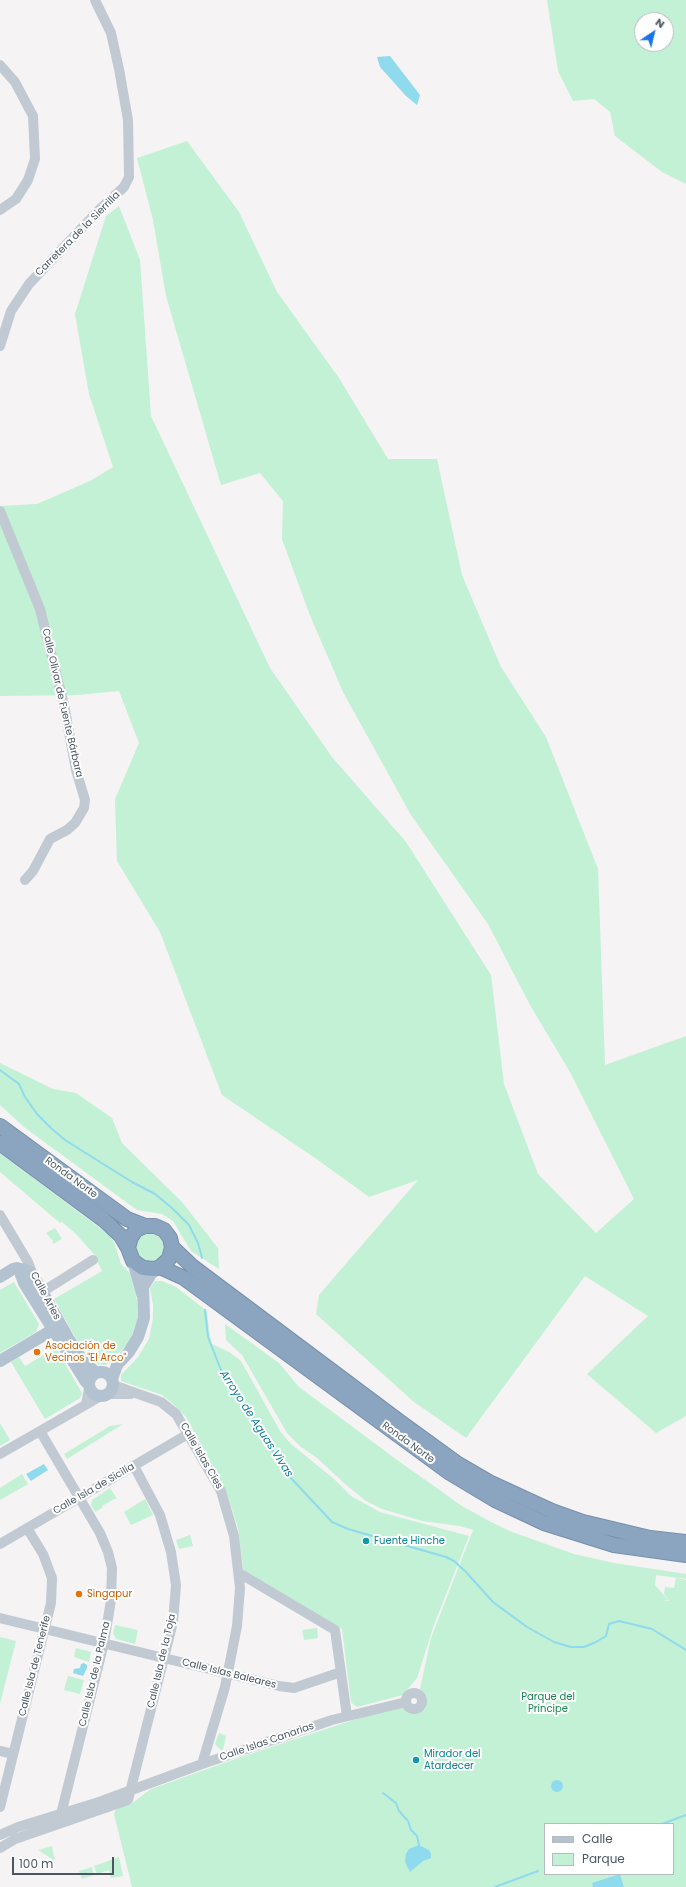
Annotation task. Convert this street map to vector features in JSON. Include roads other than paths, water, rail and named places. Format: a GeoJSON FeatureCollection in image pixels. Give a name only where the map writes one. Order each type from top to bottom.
{"type":"FeatureCollection","features":[{"type":"Feature","properties":{"kind":"highway","name":"Ronda Norte"},"geometry":{"type":"LineString","coordinates":[[0,1126],[128,1219],[145,1226],[155,1226],[164,1230],[170,1238],[172,1248],[192,1267],[458,1464],[489,1482],[545,1508],[583,1522],[650,1538],[686,1542]]}},
{"type":"Feature","properties":{"kind":"highway","name":"Ronda Norte"},"geometry":{"type":"LineString","coordinates":[[0,1143],[104,1220],[121,1236],[130,1255],[143,1268],[157,1268],[184,1278],[450,1473],[495,1500],[544,1523],[614,1545],[686,1556]]}},
{"type":"Feature","properties":{"kind":"highway"},"geometry":{"type":"LineString","coordinates":[[130,1255],[131,1237],[136,1230],[145,1226]]}},
{"type":"Feature","properties":{"kind":"highway"},"geometry":{"type":"LineString","coordinates":[[157,1268],[169,1259],[172,1248]]}},
{"type":"Feature","properties":{"kind":"main road"},"geometry":{"type":"LineString","coordinates":[[130,1255],[143,1299]]}},
{"type":"Feature","properties":{"kind":"main road"},"geometry":{"type":"LineString","coordinates":[[0,1277],[13,1268],[28,1272]]}},
{"type":"Feature","properties":{"kind":"main road"},"geometry":{"type":"LineString","coordinates":[[94,1379],[94,1394],[108,1389],[117,1366],[129,1352],[138,1337],[144,1318],[143,1287],[157,1268]]}},
{"type":"Feature","properties":{"kind":"main road","name":"Calle Aries"},"geometry":{"type":"LineString","coordinates":[[56,1326],[22,1279],[22,1272],[28,1272],[42,1292],[56,1326],[86,1382],[94,1379]]}},
{"type":"Feature","properties":{"kind":"main road"},"geometry":{"type":"LineString","coordinates":[[0,1361],[56,1326]]}},
{"type":"Feature","properties":{"kind":"main road"},"geometry":{"type":"LineString","coordinates":[[94,1379],[117,1366]]}},
{"type":"Feature","properties":{"kind":"main road"},"geometry":{"type":"LineString","coordinates":[[94,1379],[110,1376],[108,1389]]}},
{"type":"Feature","properties":{"kind":"street","name":"Carretera de la Sierrilla"},"geometry":{"type":"LineString","coordinates":[[0,346],[12,311],[29,284],[124,187],[129,176],[128,120],[119,69],[110,33],[95,0]]}},
{"type":"Feature","properties":{"kind":"street"},"geometry":{"type":"LineString","coordinates":[[0,65],[15,82],[33,116],[36,159],[28,180],[16,199],[0,210]]}},
{"type":"Feature","properties":{"kind":"street","name":"Calle Olivar de Fuente Bárbara"},"geometry":{"type":"LineString","coordinates":[[0,511],[40,609],[64,705],[76,770],[85,800],[84,808],[75,823],[67,830],[50,839],[33,871],[25,880]]}},
{"type":"Feature","properties":{"kind":"street","name":"Calle Aries"},"geometry":{"type":"LineString","coordinates":[[0,1215],[28,1262],[28,1272]]}},
{"type":"Feature","properties":{"kind":"street"},"geometry":{"type":"LineString","coordinates":[[42,1292],[93,1260]]}},
{"type":"Feature","properties":{"kind":"street"},"geometry":{"type":"LineString","coordinates":[[86,1404],[94,1379]]}},
{"type":"Feature","properties":{"kind":"street"},"geometry":{"type":"LineString","coordinates":[[0,1454],[86,1404],[108,1389]]}},
{"type":"Feature","properties":{"kind":"street","name":"Calle Islas Cíes"},"geometry":{"type":"LineString","coordinates":[[108,1389],[139,1394],[161,1402],[176,1414],[221,1491],[234,1536],[240,1588],[237,1626],[211,1738],[202,1764]]}},
{"type":"Feature","properties":{"kind":"street","name":"Calle Isla de la Palma"},"geometry":{"type":"LineString","coordinates":[[40,1431],[100,1533],[108,1552],[112,1568],[111,1600],[104,1643],[61,1814]]}},
{"type":"Feature","properties":{"kind":"street","name":"Calle Isla de Sicilia"},"geometry":{"type":"LineString","coordinates":[[0,1544],[188,1434]]}},
{"type":"Feature","properties":{"kind":"street","name":"Calle Isla de la Toja"},"geometry":{"type":"LineString","coordinates":[[129,1790],[136,1770],[173,1622],[176,1585],[171,1552],[160,1515],[134,1466]]}},
{"type":"Feature","properties":{"kind":"street","name":"Calle Isla de Tenerife"},"geometry":{"type":"LineString","coordinates":[[0,1807],[51,1603],[52,1578],[43,1554],[27,1528]]}},
{"type":"Feature","properties":{"kind":"street"},"geometry":{"type":"LineString","coordinates":[[239,1574],[335,1630],[347,1716]]}},
{"type":"Feature","properties":{"kind":"street"},"geometry":{"type":"LineString","coordinates":[[240,1588],[250,1580]]}},
{"type":"Feature","properties":{"kind":"street","name":"Calle Islas Baleares"},"geometry":{"type":"LineString","coordinates":[[0,1618],[279,1686],[294,1688],[341,1672]]}},
{"type":"Feature","properties":{"kind":"street","name":"Calle Islas Canarias"},"geometry":{"type":"LineString","coordinates":[[129,1790],[347,1716],[406,1702]]}},
{"type":"Feature","properties":{"kind":"street"},"geometry":{"type":"LineString","coordinates":[[136,1770],[139,1776],[148,1784]]}},
{"type":"Feature","properties":{"kind":"street"},"geometry":{"type":"LineString","coordinates":[[0,1835],[18,1827],[61,1814],[128,1800],[129,1790]]}},
{"type":"Feature","properties":{"kind":"street"},"geometry":{"type":"LineString","coordinates":[[0,1848],[15,1839],[106,1804]]}},
{"type":"Feature","properties":{"kind":"water"},"geometry":{"type":"Polygon","coordinates":[[[390,56],[420,95],[417,105],[406,96],[380,67],[377,57],[390,56]]]}},
{"type":"Feature","properties":{"kind":"water"},"geometry":{"type":"Polygon","coordinates":[[[44,1464],[48,1470],[31,1481],[26,1474],[44,1464]]]}},
{"type":"Feature","properties":{"kind":"water"},"geometry":{"type":"Polygon","coordinates":[[[84,1663],[87,1665],[87,1668],[83,1676],[73,1673],[74,1669],[80,1668],[81,1664],[84,1663]]]}},
{"type":"Feature","properties":{"kind":"water"},"geometry":{"type":"Polygon","coordinates":[[[555,1780],[559,1780],[563,1786],[559,1792],[555,1792],[551,1788],[551,1784],[555,1780]]]}},
{"type":"Feature","properties":{"kind":"water"},"geometry":{"type":"Polygon","coordinates":[[[419,1845],[429,1850],[431,1858],[423,1861],[410,1872],[405,1862],[406,1854],[409,1849],[419,1845]]]}},
{"type":"Feature","properties":{"kind":"water"},"geometry":{"type":"Polygon","coordinates":[[[620,1875],[624,1887],[593,1887],[592,1883],[620,1875]]]}},
{"type":"Feature","properties":{"kind":"waterway","name":"Arroyo de Aguas Vivas"},"geometry":{"type":"LineString","coordinates":[[0,1070],[19,1084],[25,1097],[37,1114],[65,1140],[132,1182],[155,1194],[172,1208],[189,1225],[198,1243],[202,1258]]}},
{"type":"Feature","properties":{"kind":"waterway","name":"Arroyo de Aguas Vivas"},"geometry":{"type":"LineString","coordinates":[[205,1310],[208,1337],[223,1375],[290,1477],[332,1522],[348,1529],[446,1557],[454,1561],[493,1602],[527,1627],[554,1642],[571,1647],[584,1647],[606,1636],[609,1624],[619,1621],[652,1629],[686,1650]]}},
{"type":"Feature","properties":{"kind":"waterway"},"geometry":{"type":"LineString","coordinates":[[383,1793],[396,1803],[399,1811],[408,1821],[411,1830],[417,1836],[419,1845]]}},
{"type":"Feature","properties":{"kind":"waterway"},"geometry":{"type":"LineString","coordinates":[[665,1823],[686,1815]]}},
{"type":"Feature","properties":{"kind":"waterway"},"geometry":{"type":"LineString","coordinates":[[495,1887],[538,1871]]}},
{"type":"Feature","properties":{"kind":"place","name":"Asociación de Vecinos \"El Arco\""},"geometry":{"type":"Point","coordinates":[37,1352]}},
{"type":"Feature","properties":{"kind":"place","name":"Fuente Hinche"},"geometry":{"type":"Point","coordinates":[366,1541]}},
{"type":"Feature","properties":{"kind":"place","name":"Singapur"},"geometry":{"type":"Point","coordinates":[79,1594]}},
{"type":"Feature","properties":{"kind":"place","name":"Mirador del Atardecer"},"geometry":{"type":"Point","coordinates":[416,1760]}},
{"type":"Feature","properties":{"kind":"park label","name":"Parque del Príncipe"},"geometry":{"type":"Point","coordinates":[548,1702]}}]}
